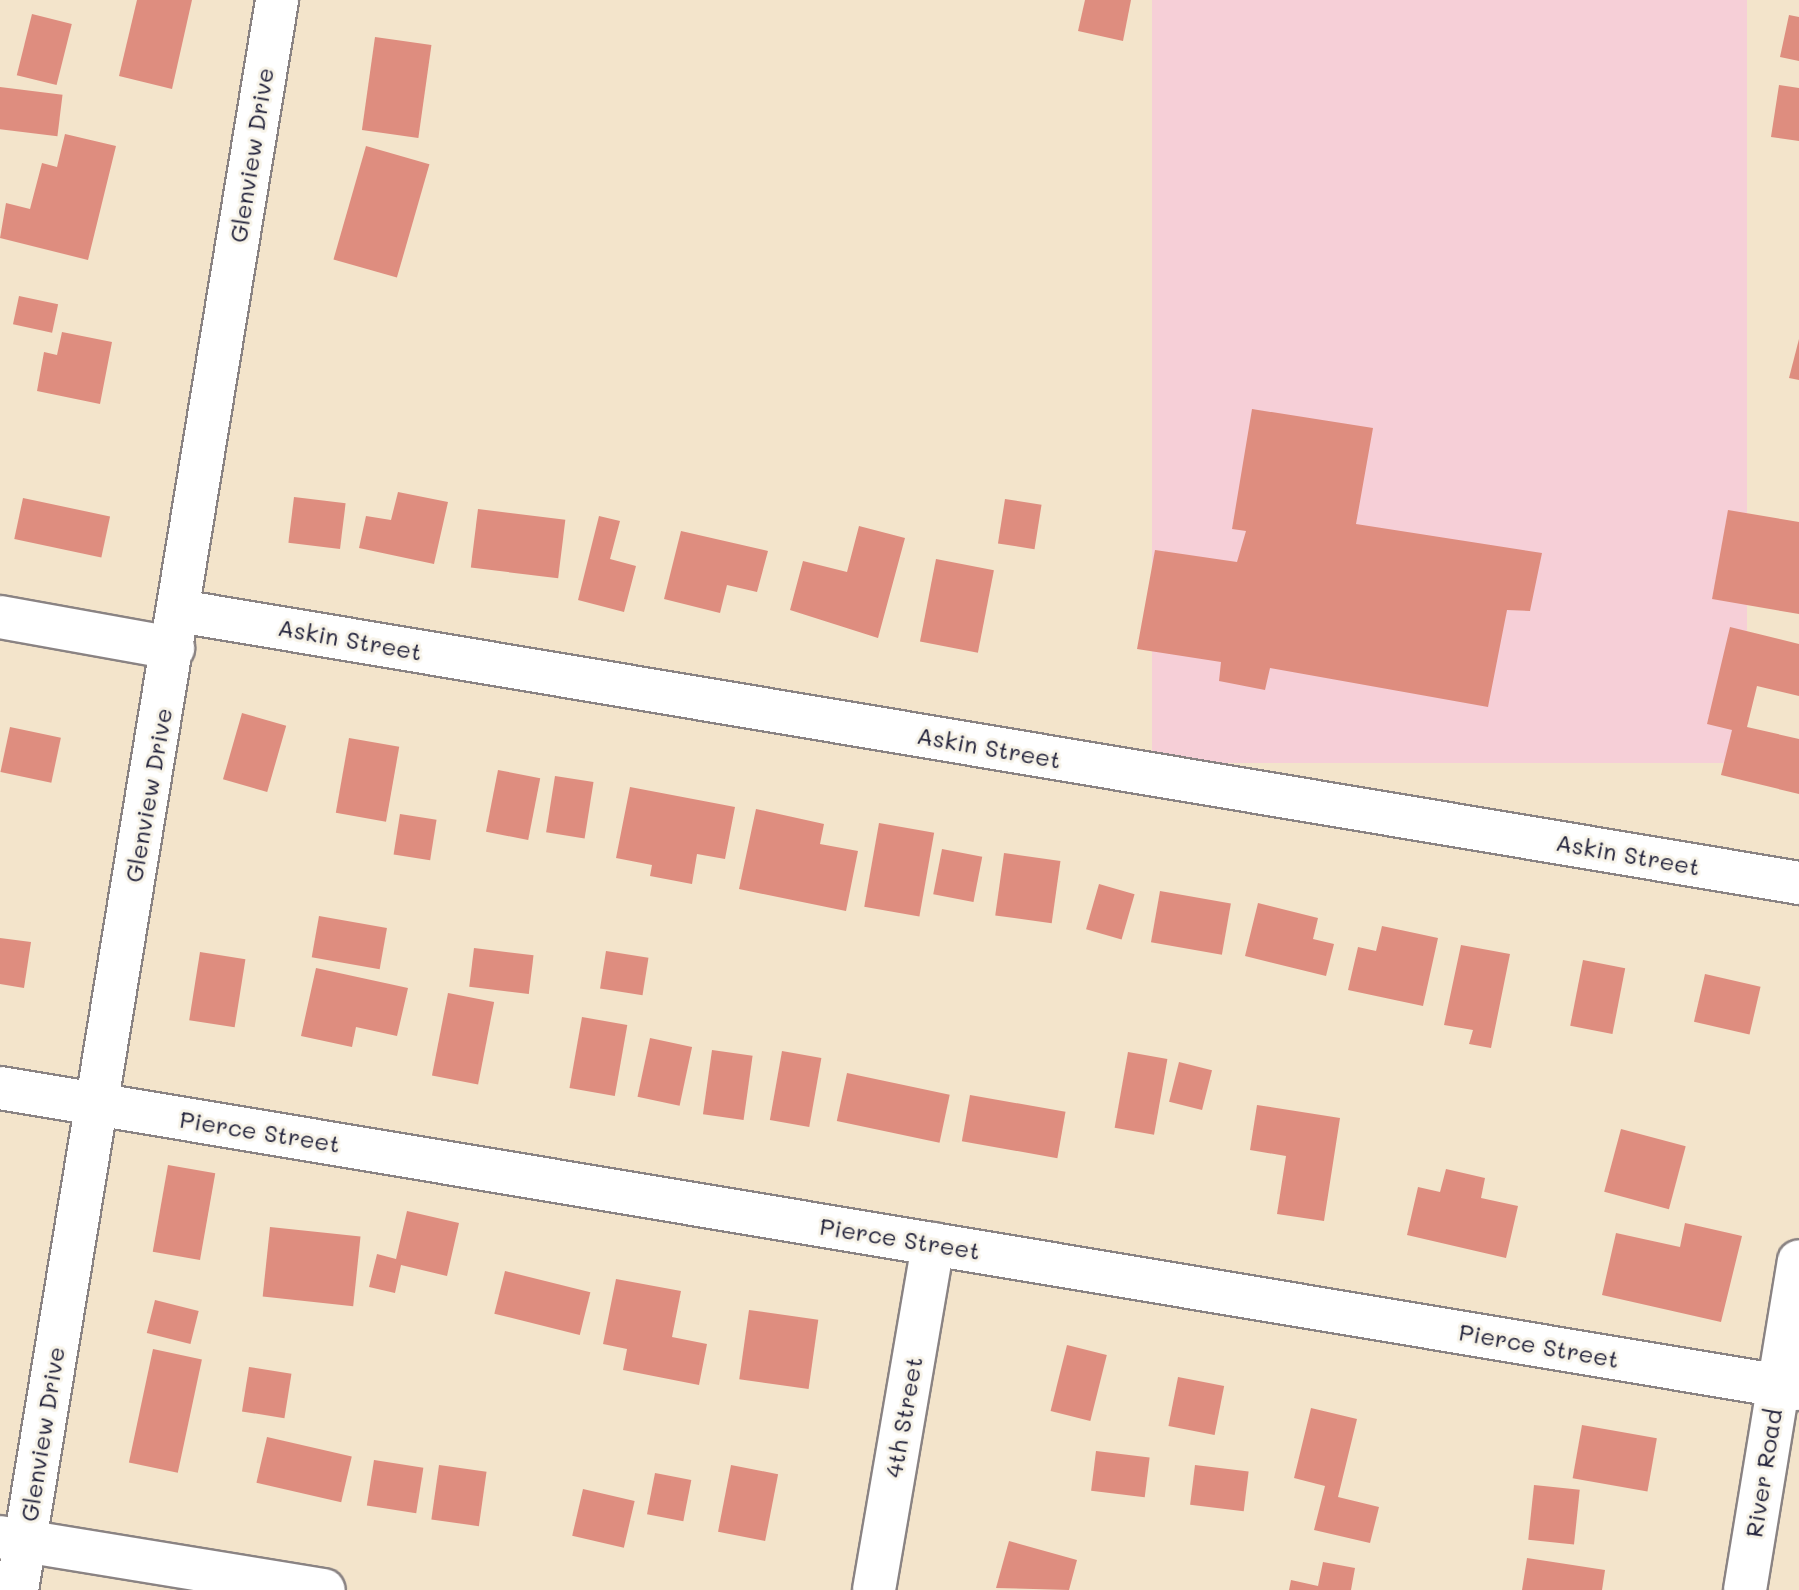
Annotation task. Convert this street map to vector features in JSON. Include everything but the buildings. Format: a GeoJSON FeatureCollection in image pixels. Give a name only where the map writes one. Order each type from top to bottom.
{"type":"FeatureCollection","features":[{"type":"Feature","properties":{"kind":"street","name":"Glenview Drive"},"geometry":{"type":"LineString","coordinates":[[17,1590],[13,1539],[94,1103],[176,629],[277,0]]}},
{"type":"Feature","properties":{"kind":"street","name":"Askin Street"},"geometry":{"type":"LineString","coordinates":[[0,617],[176,629],[1799,883]]}},
{"type":"Feature","properties":{"kind":"street","name":"Pierce Street"},"geometry":{"type":"LineString","coordinates":[[0,1088],[1788,1387]]}},
{"type":"Feature","properties":{"kind":"street","name":"4th Street"},"geometry":{"type":"LineString","coordinates":[[874,1590],[933,1244]]}},
{"type":"Feature","properties":{"kind":"street","name":"River Road"},"geometry":{"type":"LineString","coordinates":[[1745,1590],[1788,1387],[1799,1261]]}},
{"type":"Feature","properties":{"kind":"street"},"geometry":{"type":"LineString","coordinates":[[13,1539],[324,1590]]}},
{"type":"Feature","properties":{"kind":"shaded area"},"geometry":{"type":"Polygon","coordinates":[[[1152,0],[1747,0],[1747,763],[1152,763],[1152,0]]]}}]}
